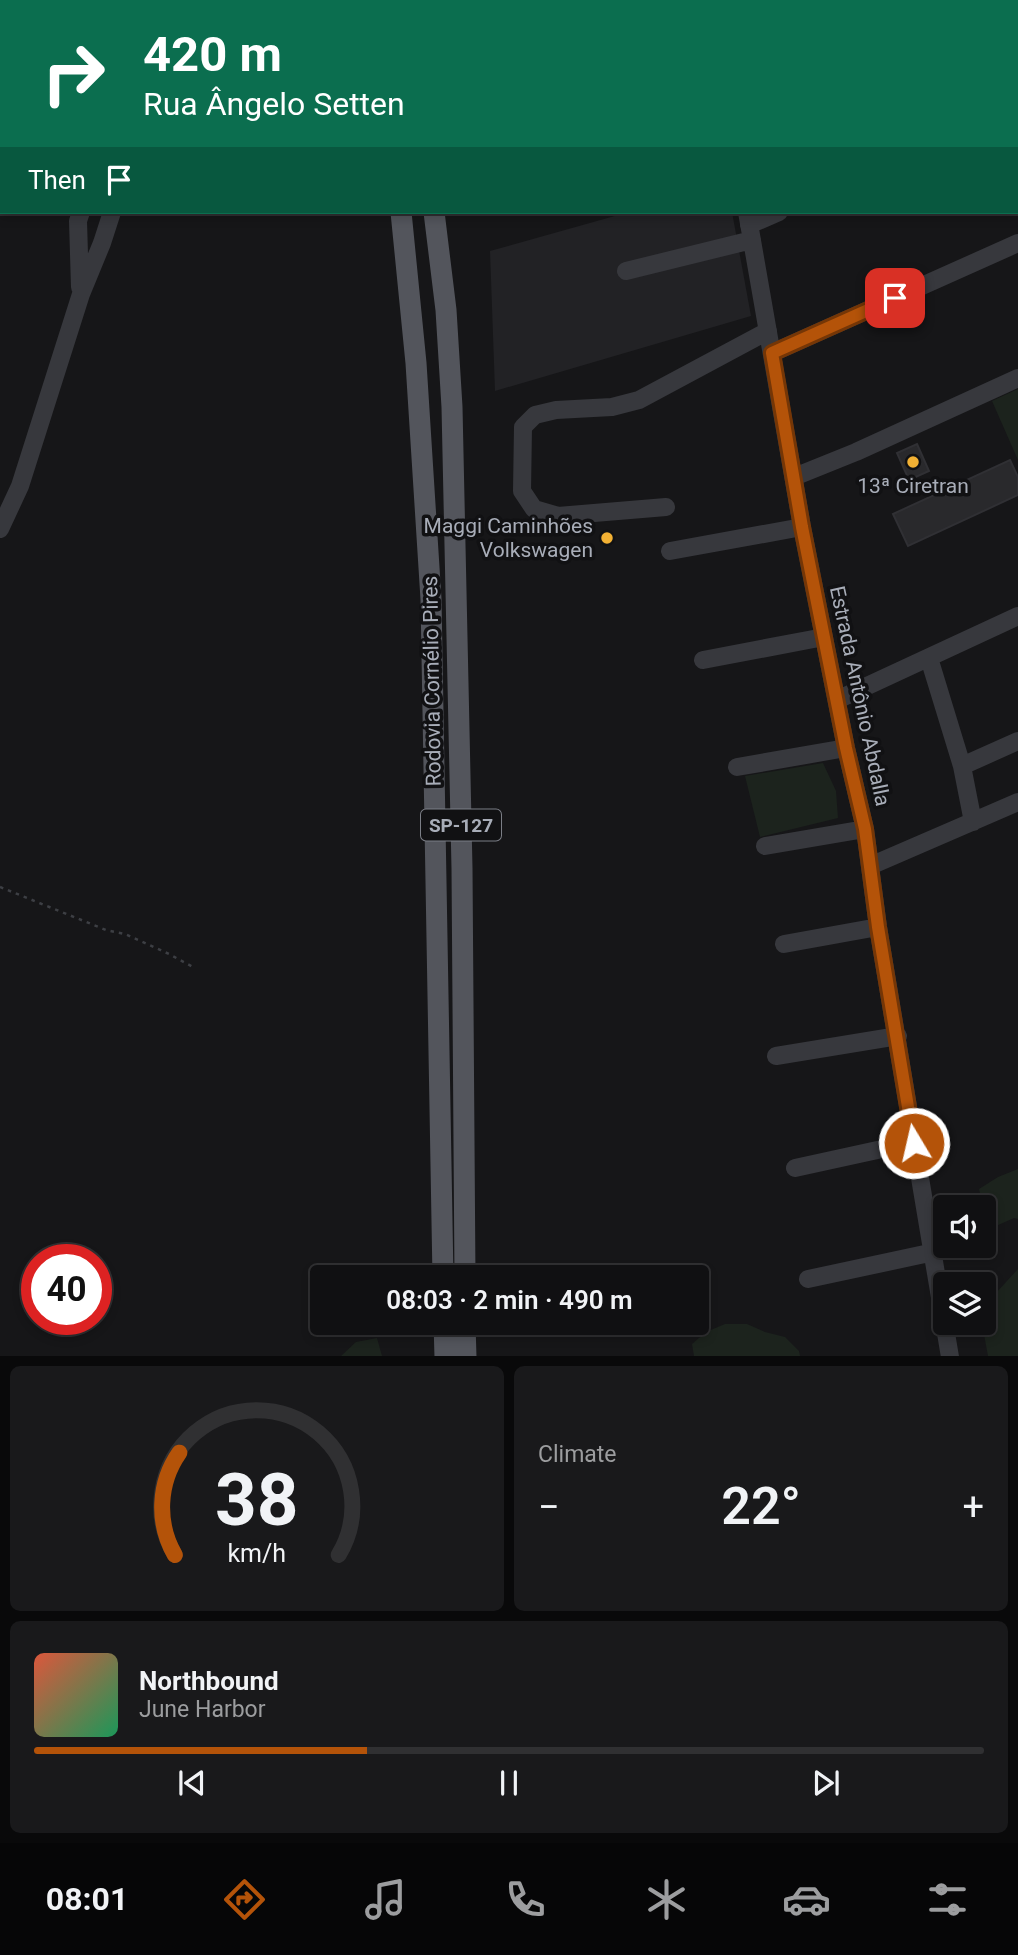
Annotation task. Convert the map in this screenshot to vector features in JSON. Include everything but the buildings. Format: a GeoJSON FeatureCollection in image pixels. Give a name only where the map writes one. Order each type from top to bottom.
{"type":"FeatureCollection","features":[{"type":"Feature","properties":{"kind":"main road","name":"Rodovia Cornélio Pires"},"geometry":{"type":"LineString","coordinates":[[401,214],[416,363],[431,599],[443,1265]]}},
{"type":"Feature","properties":{"kind":"main road","name":"Rodovia Cornélio Pires"},"geometry":{"type":"LineString","coordinates":[[434,214],[446,310],[452,407],[462,868],[465,1265]]}},
{"type":"Feature","properties":{"kind":"main road"},"geometry":{"type":"LineString","coordinates":[[444,1335],[445,1356]]}},
{"type":"Feature","properties":{"kind":"main road"},"geometry":{"type":"LineString","coordinates":[[465,1335],[466,1356]]}},
{"type":"Feature","properties":{"kind":"street"},"geometry":{"type":"LineString","coordinates":[[0,529],[20,486],[81,294],[102,243],[110,214]]}},
{"type":"Feature","properties":{"kind":"street"},"geometry":{"type":"LineString","coordinates":[[626,271],[750,226],[775,214]]}},
{"type":"Feature","properties":{"kind":"street"},"geometry":{"type":"LineString","coordinates":[[80,216],[88,234],[102,243]]}},
{"type":"Feature","properties":{"kind":"street"},"geometry":{"type":"LineString","coordinates":[[80,216],[81,294]]}},
{"type":"Feature","properties":{"kind":"street","name":"Estrada Antônio Abdalla"},"geometry":{"type":"LineString","coordinates":[[750,226],[802,527],[865,829],[878,927],[933,1247]]}},
{"type":"Feature","properties":{"kind":"street"},"geometry":{"type":"LineString","coordinates":[[772,353],[1018,243]]}},
{"type":"Feature","properties":{"kind":"street"},"geometry":{"type":"LineString","coordinates":[[666,508],[558,516],[534,509],[522,491],[523,427],[535,415],[556,410],[612,407],[639,400],[768,331]]}},
{"type":"Feature","properties":{"kind":"street"},"geometry":{"type":"LineString","coordinates":[[794,477],[856,452],[1018,378]]}},
{"type":"Feature","properties":{"kind":"street"},"geometry":{"type":"LineString","coordinates":[[670,551],[802,527]]}},
{"type":"Feature","properties":{"kind":"street"},"geometry":{"type":"LineString","coordinates":[[837,700],[1018,616]]}},
{"type":"Feature","properties":{"kind":"street"},"geometry":{"type":"LineString","coordinates":[[703,660],[824,637]]}},
{"type":"Feature","properties":{"kind":"street"},"geometry":{"type":"LineString","coordinates":[[929,658],[962,766],[973,822]]}},
{"type":"Feature","properties":{"kind":"street"},"geometry":{"type":"LineString","coordinates":[[962,766],[1018,740]]}},
{"type":"Feature","properties":{"kind":"street"},"geometry":{"type":"LineString","coordinates":[[737,767],[846,748]]}},
{"type":"Feature","properties":{"kind":"street"},"geometry":{"type":"LineString","coordinates":[[870,866],[1018,802]]}},
{"type":"Feature","properties":{"kind":"street"},"geometry":{"type":"LineString","coordinates":[[765,846],[865,829]]}},
{"type":"Feature","properties":{"kind":"street"},"geometry":{"type":"LineString","coordinates":[[784,944],[878,927]]}},
{"type":"Feature","properties":{"kind":"street"},"geometry":{"type":"LineString","coordinates":[[776,1056],[898,1036]]}},
{"type":"Feature","properties":{"kind":"street"},"geometry":{"type":"LineString","coordinates":[[795,1168],[914,1143]]}},
{"type":"Feature","properties":{"kind":"street"},"geometry":{"type":"LineString","coordinates":[[808,1279],[933,1252]]}},
{"type":"Feature","properties":{"kind":"street","name":"Estrada Antônio Abdalla"},"geometry":{"type":"LineString","coordinates":[[935,1258],[950,1356]]}},
{"type":"Feature","properties":{"kind":"path"},"geometry":{"type":"LineString","coordinates":[[0,887],[106,930],[125,934],[193,967]]}},
{"type":"Feature","properties":{"kind":"shaded area"},"geometry":{"type":"Polygon","coordinates":[[[622,214],[732,214],[751,316],[495,391],[490,251],[622,214]]]}},
{"type":"Feature","properties":{"kind":"shaded area"},"geometry":{"type":"Polygon","coordinates":[[[1018,389],[1018,460],[992,401],[1018,389]]]}},
{"type":"Feature","properties":{"kind":"shaded area"},"geometry":{"type":"Polygon","coordinates":[[[823,763],[836,791],[838,818],[760,837],[745,776],[823,763]]]}},
{"type":"Feature","properties":{"kind":"shaded area"},"geometry":{"type":"Polygon","coordinates":[[[1018,1169],[1018,1219],[1014,1218],[996,1226],[996,1195],[980,1195],[979,1189],[1018,1169]]]}},
{"type":"Feature","properties":{"kind":"shaded area"},"geometry":{"type":"Polygon","coordinates":[[[1018,1269],[1018,1356],[988,1356],[984,1335],[996,1335],[996,1293],[1018,1269]]]}},
{"type":"Feature","properties":{"kind":"shaded area"},"geometry":{"type":"Polygon","coordinates":[[[725,1324],[747,1324],[785,1337],[799,1351],[800,1356],[694,1356],[692,1344],[702,1335],[709,1335],[709,1331],[725,1324]]]}},
{"type":"Feature","properties":{"kind":"shaded area"},"geometry":{"type":"Polygon","coordinates":[[[377,1338],[382,1356],[341,1356],[356,1342],[377,1338]]]}},
{"type":"Feature","properties":{"kind":"place","name":"13ª Ciretran"},"geometry":{"type":"Point","coordinates":[913,462]}},
{"type":"Feature","properties":{"kind":"place","name":"Maggi Caminhões Volkswagen"},"geometry":{"type":"Point","coordinates":[607,538]}},
{"type":"Feature","properties":{"kind":"route"},"geometry":{"type":"LineString","coordinates":[[895,298],[772,353],[802,527],[865,829],[878,927],[914,1143]]}}]}
